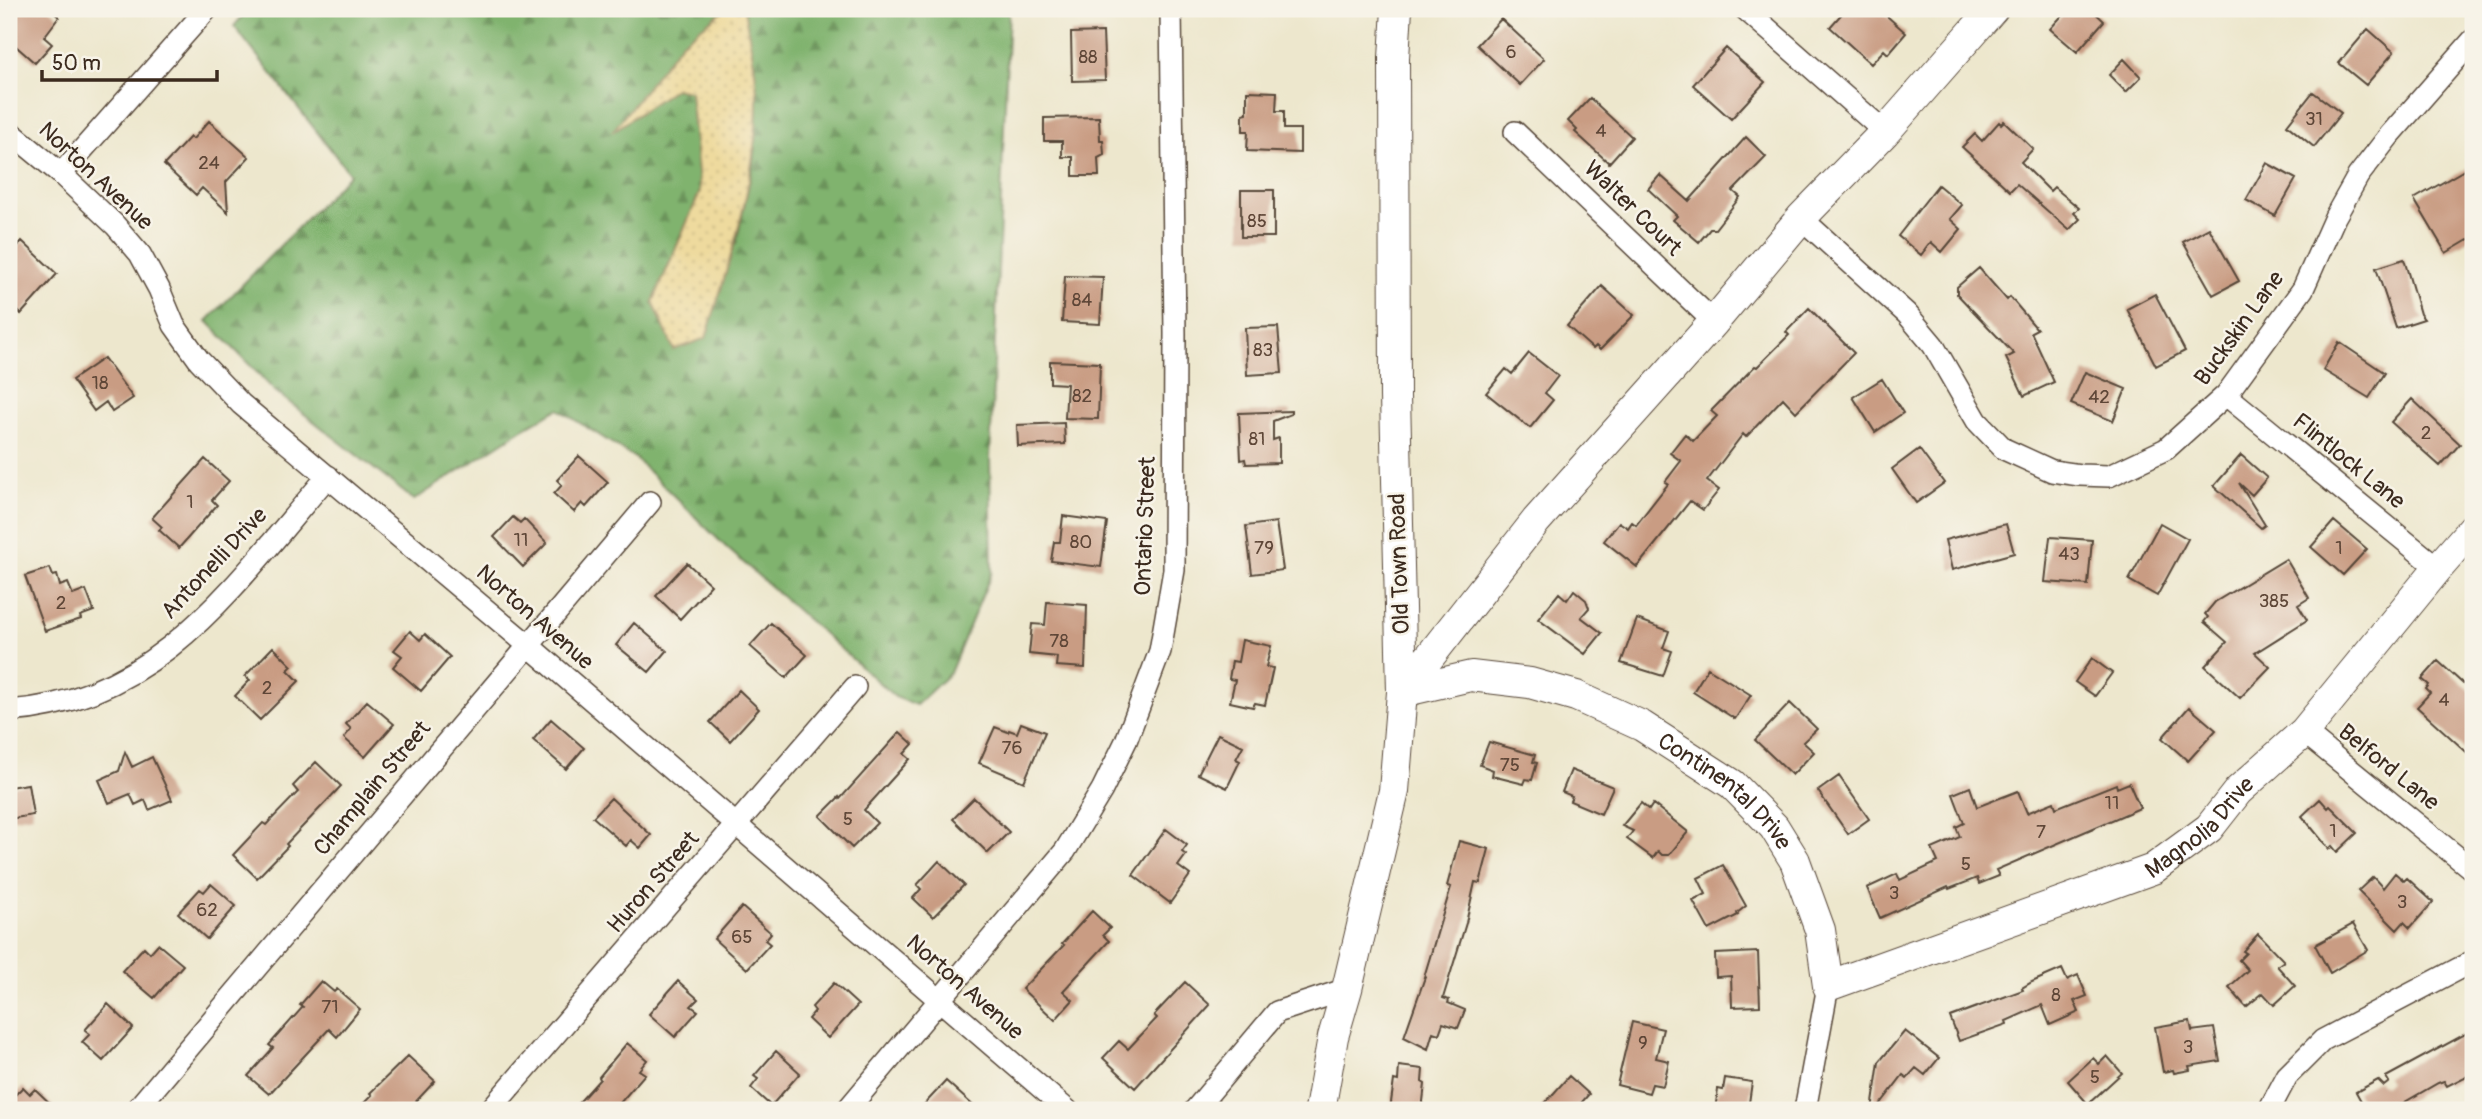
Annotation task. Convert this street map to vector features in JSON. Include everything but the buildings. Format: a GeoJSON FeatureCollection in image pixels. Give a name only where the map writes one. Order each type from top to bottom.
{"type":"FeatureCollection","features":[{"type":"Feature","properties":{"kind":"street"},"geometry":{"type":"LineString","coordinates":[[61,174],[207,9]]}},
{"type":"Feature","properties":{"kind":"street","name":"Ontario Street"},"geometry":{"type":"LineString","coordinates":[[847,1110],[1065,851],[1102,790],[1126,741],[1160,651],[1174,569],[1175,333],[1171,9]]}},
{"type":"Feature","properties":{"kind":"street","name":"Old Town Road"},"geometry":{"type":"LineString","coordinates":[[1320,1110],[1333,1037],[1395,791],[1402,692],[1395,396],[1396,9]]}},
{"type":"Feature","properties":{"kind":"street"},"geometry":{"type":"LineString","coordinates":[[1745,9],[1885,132]]}},
{"type":"Feature","properties":{"kind":"street"},"geometry":{"type":"LineString","coordinates":[[1402,692],[1536,521],[1714,322],[1801,218],[1885,132],[1993,9]]}},
{"type":"Feature","properties":{"kind":"street","name":"Buckskin Lane"},"geometry":{"type":"LineString","coordinates":[[1801,218],[1907,314],[1933,345],[1977,421],[2004,449],[2052,471],[2109,476],[2166,449],[2227,394],[2303,289],[2335,217],[2358,176],[2389,136],[2473,40]]}},
{"type":"Feature","properties":{"kind":"street","name":"Norton Avenue"},"geometry":{"type":"LineString","coordinates":[[9,131],[116,225],[140,254],[174,325],[199,360],[242,404],[528,645],[1067,1110]]}},
{"type":"Feature","properties":{"kind":"street","name":"Walter Court"},"geometry":{"type":"LineString","coordinates":[[1515,132],[1714,322]]}},
{"type":"Feature","properties":{"kind":"street","name":"Flintlock Lane"},"geometry":{"type":"LineString","coordinates":[[2227,394],[2438,568]]}},
{"type":"Feature","properties":{"kind":"street","name":"Antonelli Drive"},"geometry":{"type":"LineString","coordinates":[[9,710],[40,709],[95,693],[154,660],[203,620],[328,476]]}},
{"type":"Feature","properties":{"kind":"street","name":"Champlain Street"},"geometry":{"type":"LineString","coordinates":[[136,1110],[650,502]]}},
{"type":"Feature","properties":{"kind":"street","name":"Magnolia Drive"},"geometry":{"type":"LineString","coordinates":[[1828,986],[2153,869],[2209,828],[2238,791],[2304,732],[2473,528]]}},
{"type":"Feature","properties":{"kind":"street","name":"Continental Drive"},"geometry":{"type":"LineString","coordinates":[[1402,692],[1471,676],[1530,683],[1576,696],[1642,726],[1732,783],[1774,827],[1794,861],[1820,930],[1828,986],[1805,1110]]}},
{"type":"Feature","properties":{"kind":"street","name":"Huron Street"},"geometry":{"type":"LineString","coordinates":[[490,1110],[737,827],[855,687]]}},
{"type":"Feature","properties":{"kind":"street","name":"Belford Lane"},"geometry":{"type":"LineString","coordinates":[[2304,732],[2473,870]]}},
{"type":"Feature","properties":{"kind":"street"},"geometry":{"type":"LineString","coordinates":[[2269,1110],[2287,1076],[2323,1040],[2473,961]]}},
{"type":"Feature","properties":{"kind":"street"},"geometry":{"type":"LineString","coordinates":[[1195,1110],[1277,1012],[1347,989]]}},
{"type":"Feature","properties":{"kind":"green space"},"geometry":{"type":"Polygon","coordinates":[[[249,9],[725,9],[681,43],[615,130],[675,88],[690,91],[700,192],[653,302],[736,244],[754,160],[757,97],[744,9],[1009,9],[990,458],[992,572],[950,673],[916,705],[895,697],[727,548],[635,458],[558,409],[414,500],[275,391],[207,321],[350,174],[234,26],[249,9]]]}},
{"type":"Feature","properties":{"kind":"sand"},"geometry":{"type":"Polygon","coordinates":[[[725,9],[744,9],[756,76],[756,130],[752,160],[740,220],[706,338],[674,350],[653,302],[700,192],[690,91],[675,88],[612,132],[681,43],[725,9]]]}}]}
